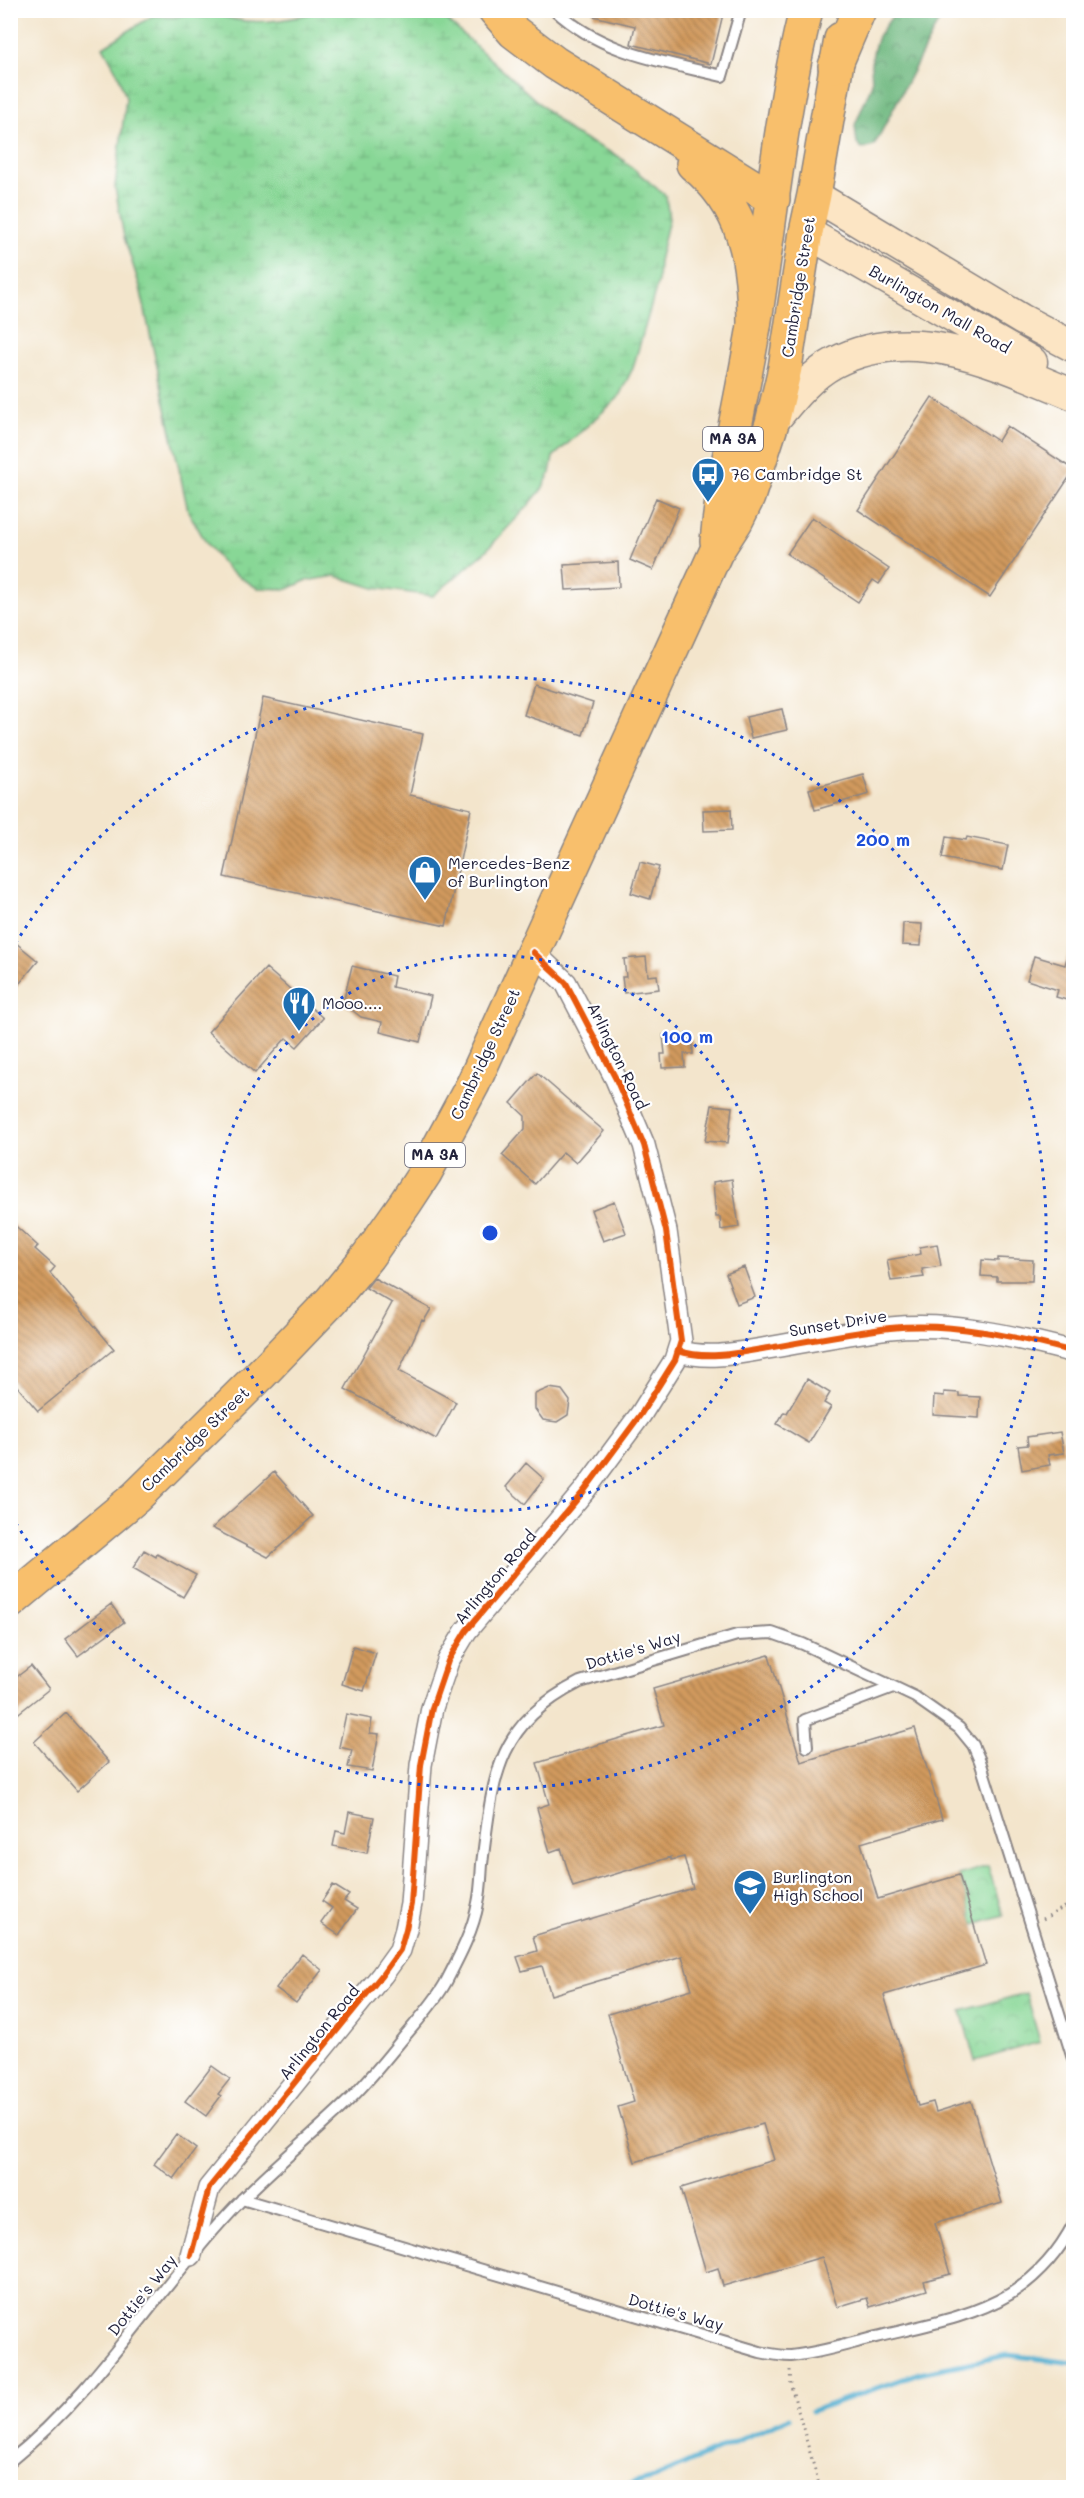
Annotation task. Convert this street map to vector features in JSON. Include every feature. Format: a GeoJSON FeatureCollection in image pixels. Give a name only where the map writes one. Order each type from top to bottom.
{"type":"FeatureCollection","features":[{"type":"Feature","properties":{"kind":"main road"},"geometry":{"type":"LineString","coordinates":[[495,10],[514,32],[530,45],[773,199],[806,232]]}},
{"type":"Feature","properties":{"kind":"main road","name":"Cambridge Street"},"geometry":{"type":"LineString","coordinates":[[716,552],[725,480],[754,326],[793,68],[806,10]]}},
{"type":"Feature","properties":{"kind":"main road","name":"Cambridge Street"},"geometry":{"type":"LineString","coordinates":[[12,1600],[117,1514],[164,1471],[304,1330],[350,1280],[406,1202],[443,1141],[473,1084],[716,552],[748,497],[772,423],[785,368],[806,232],[847,10]]}},
{"type":"Feature","properties":{"kind":"main road"},"geometry":{"type":"LineString","coordinates":[[835,66],[859,10]]}},
{"type":"Feature","properties":{"kind":"main road"},"geometry":{"type":"LineString","coordinates":[[600,90],[705,175],[723,193],[735,213],[752,268],[754,326]]}},
{"type":"Feature","properties":{"kind":"main road"},"geometry":{"type":"LineString","coordinates":[[773,199],[814,195]]}},
{"type":"Feature","properties":{"kind":"main road","name":"Burlington Mall Road"},"geometry":{"type":"LineString","coordinates":[[814,195],[1021,319],[1074,347]]}},
{"type":"Feature","properties":{"kind":"main road","name":"Burlington Mall Road"},"geometry":{"type":"LineString","coordinates":[[806,232],[1074,386]]}},
{"type":"Feature","properties":{"kind":"main road","name":"Burlington Mall Road"},"geometry":{"type":"LineString","coordinates":[[772,423],[802,387],[833,363],[869,349],[901,344],[970,355],[1074,395]]}},
{"type":"Feature","properties":{"kind":"street","name":"Arlington Road"},"geometry":{"type":"LineString","coordinates":[[191,2255],[209,2188],[400,1950],[411,1904],[422,1757],[432,1708],[448,1661],[466,1631],[584,1491],[660,1386],[678,1351],[680,1332],[666,1231],[644,1145],[616,1079],[566,983],[533,952]]}},
{"type":"Feature","properties":{"kind":"street","name":"Sunset Drive"},"geometry":{"type":"LineString","coordinates":[[678,1351],[700,1356],[724,1355],[887,1329],[934,1327],[1010,1336],[1074,1352]]}},
{"type":"Feature","properties":{"kind":"lane"},"geometry":{"type":"LineString","coordinates":[[555,10],[571,25],[624,53],[722,76],[741,10]]}},
{"type":"Feature","properties":{"kind":"lane","name":"Dottie's Way"},"geometry":{"type":"LineString","coordinates":[[10,2461],[56,2421],[86,2388],[191,2255],[242,2199],[364,2084],[419,2020],[446,1982],[466,1940],[479,1902],[490,1797],[499,1762],[522,1725],[558,1693],[580,1682],[737,1635],[761,1632],[787,1637],[803,1644],[915,1697],[945,1716],[959,1728],[981,1761],[1074,2062]]}},
{"type":"Feature","properties":{"kind":"lane"},"geometry":{"type":"LineString","coordinates":[[807,1747],[805,1720],[892,1686]]}},
{"type":"Feature","properties":{"kind":"lane","name":"Dottie's Way"},"geometry":{"type":"LineString","coordinates":[[242,2199],[760,2352],[789,2356],[814,2353],[949,2319],[1000,2299],[1027,2282],[1043,2266],[1074,2223]]}},
{"type":"Feature","properties":{"kind":"path"},"geometry":{"type":"LineString","coordinates":[[1031,1926],[1074,1902]]}},
{"type":"Feature","properties":{"kind":"path"},"geometry":{"type":"LineString","coordinates":[[789,2356],[792,2386],[820,2487]]}},
{"type":"Feature","properties":{"kind":"green space"},"geometry":{"type":"Polygon","coordinates":[[[320,10],[437,11],[572,133],[618,156],[666,196],[669,219],[659,261],[658,282],[633,368],[618,398],[553,457],[550,473],[542,489],[528,506],[482,555],[433,596],[374,588],[336,576],[305,581],[288,589],[257,588],[228,570],[207,544],[188,511],[140,287],[124,237],[115,187],[126,98],[118,74],[103,47],[152,16],[173,17],[211,11],[236,20],[265,21],[294,18],[320,10]]]}},
{"type":"Feature","properties":{"kind":"green space"},"geometry":{"type":"Polygon","coordinates":[[[896,11],[944,11],[874,146],[862,149],[857,144],[855,125],[872,84],[871,63],[878,36],[896,11]]]}},
{"type":"Feature","properties":{"kind":"green space"},"geometry":{"type":"Polygon","coordinates":[[[988,1866],[1003,1915],[974,1924],[959,1875],[988,1866]]]}},
{"type":"Feature","properties":{"kind":"green space"},"geometry":{"type":"Polygon","coordinates":[[[1026,1993],[1040,2042],[975,2061],[961,2011],[1026,1993]]]}},
{"type":"Feature","properties":{"kind":"building"},"geometry":{"type":"Polygon","coordinates":[[[594,10],[724,10],[711,64],[631,44],[635,26],[593,16],[594,10]]]}},
{"type":"Feature","properties":{"kind":"building"},"geometry":{"type":"Polygon","coordinates":[[[932,397],[998,441],[1007,426],[1074,470],[990,597],[858,510],[932,397]]]}},
{"type":"Feature","properties":{"kind":"building"},"geometry":{"type":"Polygon","coordinates":[[[656,498],[679,508],[653,570],[630,560],[656,498]]]}},
{"type":"Feature","properties":{"kind":"building"},"geometry":{"type":"Polygon","coordinates":[[[812,517],[889,569],[879,584],[873,580],[858,602],[787,554],[812,517]]]}},
{"type":"Feature","properties":{"kind":"building"},"geometry":{"type":"Polygon","coordinates":[[[618,562],[619,587],[566,590],[564,565],[618,562]]]}},
{"type":"Feature","properties":{"kind":"building"},"geometry":{"type":"Polygon","coordinates":[[[534,684],[593,703],[583,735],[524,715],[534,684]]]}},
{"type":"Feature","properties":{"kind":"building"},"geometry":{"type":"Polygon","coordinates":[[[263,698],[423,734],[410,795],[471,809],[446,926],[224,877],[263,698]]]}},
{"type":"Feature","properties":{"kind":"building"},"geometry":{"type":"Polygon","coordinates":[[[782,709],[787,730],[751,738],[746,717],[782,709]]]}},
{"type":"Feature","properties":{"kind":"building"},"geometry":{"type":"Polygon","coordinates":[[[863,774],[869,794],[815,810],[809,789],[863,774]]]}},
{"type":"Feature","properties":{"kind":"building"},"geometry":{"type":"Polygon","coordinates":[[[731,809],[732,830],[704,831],[703,810],[731,809]]]}},
{"type":"Feature","properties":{"kind":"building"},"geometry":{"type":"Polygon","coordinates":[[[946,837],[966,840],[967,837],[1008,845],[1003,870],[942,858],[946,837]]]}},
{"type":"Feature","properties":{"kind":"building"},"geometry":{"type":"Polygon","coordinates":[[[640,862],[659,867],[650,899],[631,893],[640,862]]]}},
{"type":"Feature","properties":{"kind":"building"},"geometry":{"type":"Polygon","coordinates":[[[903,923],[922,924],[921,946],[902,945],[903,923]]]}},
{"type":"Feature","properties":{"kind":"building"},"geometry":{"type":"Polygon","coordinates":[[[10,938],[38,961],[10,995],[10,938]]]}},
{"type":"Feature","properties":{"kind":"building"},"geometry":{"type":"Polygon","coordinates":[[[1069,951],[1074,952],[1074,1002],[1056,997],[1058,990],[1027,980],[1034,956],[1065,965],[1069,951]]]}},
{"type":"Feature","properties":{"kind":"building"},"geometry":{"type":"Polygon","coordinates":[[[646,957],[648,976],[657,975],[659,989],[624,993],[622,977],[626,977],[624,959],[646,957]]]}},
{"type":"Feature","properties":{"kind":"building"},"geometry":{"type":"Polygon","coordinates":[[[352,966],[394,976],[392,987],[431,996],[420,1042],[380,1032],[382,1022],[361,1017],[343,1003],[352,966]]]}},
{"type":"Feature","properties":{"kind":"building"},"geometry":{"type":"Polygon","coordinates":[[[266,968],[323,1018],[297,1047],[286,1038],[255,1073],[208,1032],[266,968]]]}},
{"type":"Feature","properties":{"kind":"building"},"geometry":{"type":"Polygon","coordinates":[[[682,1034],[682,1039],[692,1039],[693,1054],[684,1054],[685,1067],[662,1068],[661,1054],[665,1054],[663,1035],[682,1034]]]}},
{"type":"Feature","properties":{"kind":"building"},"geometry":{"type":"Polygon","coordinates":[[[537,1073],[604,1131],[576,1163],[563,1152],[535,1184],[502,1155],[525,1129],[525,1116],[511,1103],[537,1073]]]}},
{"type":"Feature","properties":{"kind":"building"},"geometry":{"type":"Polygon","coordinates":[[[712,1105],[732,1107],[728,1143],[705,1141],[712,1105]]]}},
{"type":"Feature","properties":{"kind":"building"},"geometry":{"type":"Polygon","coordinates":[[[732,1179],[739,1227],[721,1230],[720,1217],[716,1217],[713,1182],[732,1179]]]}},
{"type":"Feature","properties":{"kind":"building"},"geometry":{"type":"Polygon","coordinates":[[[614,1201],[626,1233],[603,1241],[591,1210],[614,1201]]]}},
{"type":"Feature","properties":{"kind":"building"},"geometry":{"type":"Polygon","coordinates":[[[10,1221],[38,1246],[35,1249],[55,1267],[50,1273],[114,1349],[38,1411],[10,1378],[10,1221]]]}},
{"type":"Feature","properties":{"kind":"building"},"geometry":{"type":"Polygon","coordinates":[[[937,1244],[941,1266],[922,1269],[924,1277],[891,1281],[887,1260],[921,1254],[920,1247],[937,1244]]]}},
{"type":"Feature","properties":{"kind":"building"},"geometry":{"type":"Polygon","coordinates":[[[998,1258],[1033,1260],[1032,1281],[997,1281],[997,1277],[981,1276],[982,1260],[998,1261],[998,1258]]]}},
{"type":"Feature","properties":{"kind":"building"},"geometry":{"type":"Polygon","coordinates":[[[744,1267],[755,1297],[737,1304],[726,1274],[744,1267]]]}},
{"type":"Feature","properties":{"kind":"building"},"geometry":{"type":"Polygon","coordinates":[[[374,1278],[431,1309],[424,1321],[422,1320],[399,1371],[456,1402],[436,1439],[345,1389],[392,1303],[366,1288],[374,1278]]]}},
{"type":"Feature","properties":{"kind":"building"},"geometry":{"type":"Polygon","coordinates":[[[807,1379],[830,1393],[824,1403],[831,1407],[809,1443],[777,1424],[784,1412],[787,1413],[807,1379]]]}},
{"type":"Feature","properties":{"kind":"building"},"geometry":{"type":"Polygon","coordinates":[[[549,1388],[562,1390],[570,1401],[568,1415],[557,1422],[543,1420],[535,1409],[535,1394],[549,1388]]]}},
{"type":"Feature","properties":{"kind":"building"},"geometry":{"type":"Polygon","coordinates":[[[944,1392],[959,1393],[959,1396],[980,1397],[979,1418],[933,1415],[934,1395],[944,1396],[944,1392]]]}},
{"type":"Feature","properties":{"kind":"building"},"geometry":{"type":"Polygon","coordinates":[[[1060,1432],[1064,1453],[1048,1455],[1050,1465],[1022,1470],[1018,1446],[1028,1445],[1027,1437],[1060,1432]]]}},
{"type":"Feature","properties":{"kind":"building"},"geometry":{"type":"Polygon","coordinates":[[[526,1463],[544,1479],[525,1504],[506,1487],[526,1463]]]}},
{"type":"Feature","properties":{"kind":"building"},"geometry":{"type":"Polygon","coordinates":[[[274,1472],[313,1516],[268,1557],[212,1528],[274,1472]]]}},
{"type":"Feature","properties":{"kind":"building"},"geometry":{"type":"Polygon","coordinates":[[[144,1550],[156,1557],[157,1554],[196,1575],[183,1597],[133,1568],[144,1550]]]}},
{"type":"Feature","properties":{"kind":"building"},"geometry":{"type":"Polygon","coordinates":[[[111,1604],[124,1622],[78,1656],[65,1639],[111,1604]]]}},
{"type":"Feature","properties":{"kind":"building"},"geometry":{"type":"Polygon","coordinates":[[[353,1646],[376,1653],[364,1691],[342,1684],[353,1646]]]}},
{"type":"Feature","properties":{"kind":"building"},"geometry":{"type":"Polygon","coordinates":[[[769,1655],[801,1762],[915,1728],[942,1819],[861,1843],[878,1899],[959,1875],[986,1965],[884,1995],[918,2106],[933,2102],[936,2112],[971,2101],[1002,2203],[935,2223],[950,2274],[924,2281],[927,2290],[870,2307],[867,2298],[837,2307],[822,2257],[723,2286],[718,2268],[706,2272],[681,2188],[774,2160],[763,2124],[635,2162],[618,2107],[634,2102],[608,2014],[692,1989],[682,1956],[551,1995],[542,1966],[522,1971],[517,1957],[537,1951],[533,1936],[693,1888],[684,1857],[671,1860],[671,1857],[573,1887],[561,1848],[550,1852],[537,1808],[549,1804],[537,1763],[664,1725],[653,1689],[769,1655]]]}},
{"type":"Feature","properties":{"kind":"building"},"geometry":{"type":"Polygon","coordinates":[[[31,1666],[49,1689],[10,1720],[10,1682],[31,1666]]]}},
{"type":"Feature","properties":{"kind":"building"},"geometry":{"type":"Polygon","coordinates":[[[66,1713],[109,1762],[77,1791],[34,1742],[66,1713]]]}},
{"type":"Feature","properties":{"kind":"building"},"geometry":{"type":"Polygon","coordinates":[[[346,1714],[372,1719],[370,1733],[379,1734],[372,1771],[348,1767],[352,1750],[339,1747],[346,1714]]]}},
{"type":"Feature","properties":{"kind":"building"},"geometry":{"type":"Polygon","coordinates":[[[349,1812],[374,1817],[367,1853],[333,1846],[336,1831],[345,1833],[349,1812]]]}},
{"type":"Feature","properties":{"kind":"building"},"geometry":{"type":"Polygon","coordinates":[[[333,1885],[349,1895],[344,1901],[357,1909],[339,1935],[321,1923],[332,1908],[322,1901],[333,1885]]]}},
{"type":"Feature","properties":{"kind":"building"},"geometry":{"type":"Polygon","coordinates":[[[302,1954],[322,1970],[296,2003],[276,1988],[302,1954]]]}},
{"type":"Feature","properties":{"kind":"building"},"geometry":{"type":"Polygon","coordinates":[[[212,2066],[230,2079],[218,2094],[221,2096],[206,2116],[185,2101],[212,2066]]]}},
{"type":"Feature","properties":{"kind":"building"},"geometry":{"type":"Polygon","coordinates":[[[176,2134],[196,2149],[174,2179],[154,2164],[176,2134]]]}},
{"type":"Feature","properties":{"kind":"waterway"},"geometry":{"type":"LineString","coordinates":[[812,2411],[919,2373],[1008,2355],[1074,2363]]}},
{"type":"Feature","properties":{"kind":"waterway"},"geometry":{"type":"LineString","coordinates":[[617,2488],[654,2478],[789,2418]]}},
{"type":"Feature","properties":{"kind":"cycle path"},"geometry":{"type":"LineString","coordinates":[[191,2255],[209,2188],[400,1950],[411,1904],[421,1765],[432,1708],[448,1661],[466,1631],[584,1491],[641,1414],[675,1360],[681,1341],[666,1231],[644,1145],[616,1079],[566,983],[533,952]]}},
{"type":"Feature","properties":{"kind":"cycle path"},"geometry":{"type":"LineString","coordinates":[[678,1351],[701,1355],[723,1355],[859,1332],[890,1328],[936,1327],[983,1332],[1074,1352]]}},
{"type":"Feature","properties":{"kind":"place","name":"76 Cambridge St"},"geometry":{"type":"Point","coordinates":[708,503]}},
{"type":"Feature","properties":{"kind":"place","name":"Mercedes-Benz of Burlington"},"geometry":{"type":"Point","coordinates":[425,901]}},
{"type":"Feature","properties":{"kind":"place","name":"Mooo...."},"geometry":{"type":"Point","coordinates":[299,1032]}},
{"type":"Feature","properties":{"kind":"place","name":"Burlington High School"},"geometry":{"type":"Point","coordinates":[750,1915]}}]}
